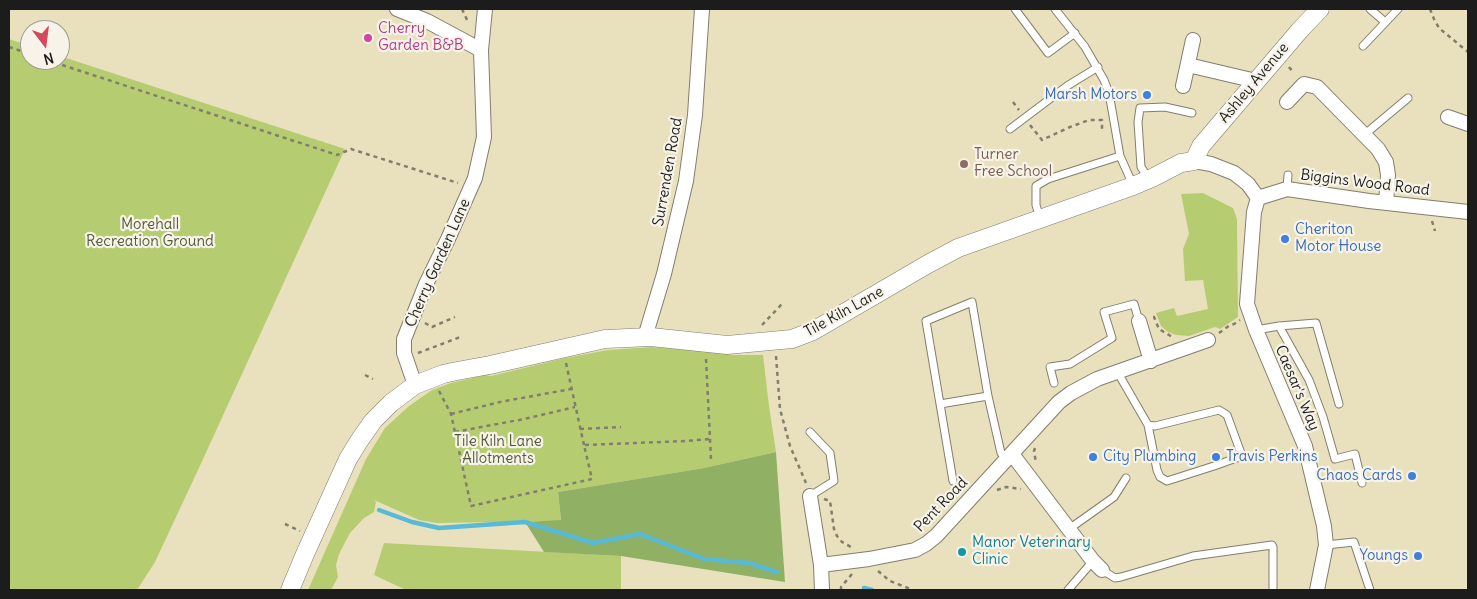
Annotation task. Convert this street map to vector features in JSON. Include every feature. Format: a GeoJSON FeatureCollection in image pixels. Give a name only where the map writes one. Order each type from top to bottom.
{"type":"FeatureCollection","features":[{"type":"Feature","properties":{"kind":"street"},"geometry":{"type":"LineString","coordinates":[[397,9],[482,50]]}},
{"type":"Feature","properties":{"kind":"street","name":"Cherry Garden Lane"},"geometry":{"type":"LineString","coordinates":[[415,385],[404,353],[404,339],[426,284],[471,189],[484,137],[482,50],[485,9]]}},
{"type":"Feature","properties":{"kind":"street","name":"Surrenden Road"},"geometry":{"type":"LineString","coordinates":[[645,338],[666,265],[686,181],[695,115],[702,9]]}},
{"type":"Feature","properties":{"kind":"street","name":"Ashley Avenue"},"geometry":{"type":"LineString","coordinates":[[1194,161],[1201,146],[1320,9]]}},
{"type":"Feature","properties":{"kind":"street"},"geometry":{"type":"LineString","coordinates":[[1183,86],[1193,40]]}},
{"type":"Feature","properties":{"kind":"street"},"geometry":{"type":"LineString","coordinates":[[1188,65],[1256,81]]}},
{"type":"Feature","properties":{"kind":"street"},"geometry":{"type":"LineString","coordinates":[[1287,102],[1304,84],[1317,87],[1378,149],[1386,162],[1388,176],[1386,203]]}},
{"type":"Feature","properties":{"kind":"street"},"geometry":{"type":"LineString","coordinates":[[1448,116],[1468,124]]}},
{"type":"Feature","properties":{"kind":"street"},"geometry":{"type":"LineString","coordinates":[[1194,161],[1211,164],[1234,173],[1248,184],[1258,198]]}},
{"type":"Feature","properties":{"kind":"street","name":"Tile Kiln Lane"},"geometry":{"type":"LineString","coordinates":[[415,385],[443,374],[562,350],[605,339],[645,338],[727,345],[792,339],[813,331],[958,248],[1141,183],[1182,163],[1194,161]]}},
{"type":"Feature","properties":{"kind":"street","name":"Biggins Wood Road"},"geometry":{"type":"LineString","coordinates":[[1258,198],[1287,189],[1468,212]]}},
{"type":"Feature","properties":{"kind":"street","name":"Caesar's Way"},"geometry":{"type":"LineString","coordinates":[[1258,198],[1254,212],[1247,304],[1305,446],[1324,526],[1326,545],[1318,590]]}},
{"type":"Feature","properties":{"kind":"street"},"geometry":{"type":"LineString","coordinates":[[1139,321],[1152,361]]}},
{"type":"Feature","properties":{"kind":"street","name":"Pent Road"},"geometry":{"type":"LineString","coordinates":[[821,565],[869,559],[915,550],[926,544],[936,536],[1065,397],[1084,385],[1152,361],[1213,335]]}},
{"type":"Feature","properties":{"kind":"street"},"geometry":{"type":"LineString","coordinates":[[290,590],[348,459],[373,421],[391,403],[415,385]]}},
{"type":"Feature","properties":{"kind":"street"},"geometry":{"type":"LineString","coordinates":[[1009,456],[1098,566]]}},
{"type":"Feature","properties":{"kind":"street"},"geometry":{"type":"LineString","coordinates":[[810,496],[821,565],[822,590]]}},
{"type":"Feature","properties":{"kind":"lane"},"geometry":{"type":"LineString","coordinates":[[1014,9],[1048,53],[1075,33]]}},
{"type":"Feature","properties":{"kind":"lane"},"geometry":{"type":"LineString","coordinates":[[1055,9],[1075,33],[1098,67],[1109,93],[1120,156],[1141,183]]}},
{"type":"Feature","properties":{"kind":"lane"},"geometry":{"type":"LineString","coordinates":[[1370,9],[1386,22]]}},
{"type":"Feature","properties":{"kind":"lane"},"geometry":{"type":"LineString","coordinates":[[1363,46],[1398,9]]}},
{"type":"Feature","properties":{"kind":"lane"},"geometry":{"type":"LineString","coordinates":[[1010,129],[1067,86],[1098,67]]}},
{"type":"Feature","properties":{"kind":"lane"},"geometry":{"type":"LineString","coordinates":[[1364,135],[1408,98]]}},
{"type":"Feature","properties":{"kind":"lane"},"geometry":{"type":"LineString","coordinates":[[1141,183],[1138,122],[1140,108],[1165,107],[1192,113]]}},
{"type":"Feature","properties":{"kind":"lane"},"geometry":{"type":"LineString","coordinates":[[1040,218],[1036,205],[1036,186],[1048,179],[1120,156]]}},
{"type":"Feature","properties":{"kind":"lane"},"geometry":{"type":"LineString","coordinates":[[1287,189],[1288,174]]}},
{"type":"Feature","properties":{"kind":"lane"},"geometry":{"type":"LineString","coordinates":[[953,481],[926,321],[972,302],[988,396],[1001,453],[1009,456]]}},
{"type":"Feature","properties":{"kind":"lane"},"geometry":{"type":"LineString","coordinates":[[1054,383],[1050,367],[1070,364],[1112,338],[1104,312],[1134,304],[1139,321]]}},
{"type":"Feature","properties":{"kind":"lane"},"geometry":{"type":"LineString","coordinates":[[1256,330],[1316,323],[1339,404]]}},
{"type":"Feature","properties":{"kind":"lane"},"geometry":{"type":"LineString","coordinates":[[1280,326],[1309,380],[1323,417],[1335,459],[1355,454],[1362,483]]}},
{"type":"Feature","properties":{"kind":"lane"},"geometry":{"type":"LineString","coordinates":[[1118,372],[1148,426],[1160,478],[1167,481],[1242,456],[1227,415],[1219,410],[1148,426]]}},
{"type":"Feature","properties":{"kind":"lane"},"geometry":{"type":"LineString","coordinates":[[940,404],[988,396]]}},
{"type":"Feature","properties":{"kind":"lane"},"geometry":{"type":"LineString","coordinates":[[810,432],[830,453],[834,480],[810,496]]}},
{"type":"Feature","properties":{"kind":"lane"},"geometry":{"type":"LineString","coordinates":[[1069,529],[1114,497],[1126,478]]}},
{"type":"Feature","properties":{"kind":"lane"},"geometry":{"type":"LineString","coordinates":[[1326,545],[1354,542],[1370,590]]}},
{"type":"Feature","properties":{"kind":"lane"},"geometry":{"type":"LineString","coordinates":[[1068,590],[1098,566],[1116,578],[1194,556],[1272,545],[1273,590]]}},
{"type":"Feature","properties":{"kind":"path"},"geometry":{"type":"LineString","coordinates":[[462,9],[468,22]]}},
{"type":"Feature","properties":{"kind":"path"},"geometry":{"type":"LineString","coordinates":[[1430,9],[1438,28],[1468,52]]}},
{"type":"Feature","properties":{"kind":"path"},"geometry":{"type":"LineString","coordinates":[[70,68],[337,155],[351,149],[471,189]]}},
{"type":"Feature","properties":{"kind":"path"},"geometry":{"type":"LineString","coordinates":[[1013,102],[1042,140],[1089,120],[1102,120],[1102,129],[1116,131]]}},
{"type":"Feature","properties":{"kind":"path"},"geometry":{"type":"LineString","coordinates":[[759,330],[782,304]]}},
{"type":"Feature","properties":{"kind":"path"},"geometry":{"type":"LineString","coordinates":[[1139,321],[1154,317],[1159,329],[1168,336],[1179,340]]}},
{"type":"Feature","properties":{"kind":"path"},"geometry":{"type":"LineString","coordinates":[[1213,335],[1244,317]]}},
{"type":"Feature","properties":{"kind":"path"},"geometry":{"type":"LineString","coordinates":[[425,323],[432,327],[455,318]]}},
{"type":"Feature","properties":{"kind":"path"},"geometry":{"type":"LineString","coordinates":[[417,353],[463,336]]}},
{"type":"Feature","properties":{"kind":"path"},"geometry":{"type":"LineString","coordinates":[[706,342],[712,459]]}},
{"type":"Feature","properties":{"kind":"path"},"geometry":{"type":"LineString","coordinates":[[773,342],[780,409],[790,446],[809,489],[810,496],[830,500],[834,529],[837,536],[856,549]]}},
{"type":"Feature","properties":{"kind":"path"},"geometry":{"type":"LineString","coordinates":[[443,399],[451,414],[471,506],[592,479],[562,350]]}},
{"type":"Feature","properties":{"kind":"path"},"geometry":{"type":"LineString","coordinates":[[365,375],[373,379]]}},
{"type":"Feature","properties":{"kind":"path"},"geometry":{"type":"LineString","coordinates":[[451,414],[500,402],[571,389]]}},
{"type":"Feature","properties":{"kind":"path"},"geometry":{"type":"LineString","coordinates":[[455,432],[575,407]]}},
{"type":"Feature","properties":{"kind":"path"},"geometry":{"type":"LineString","coordinates":[[580,428],[621,427]]}},
{"type":"Feature","properties":{"kind":"path"},"geometry":{"type":"LineString","coordinates":[[584,444],[686,442],[710,438]]}},
{"type":"Feature","properties":{"kind":"path"},"geometry":{"type":"LineString","coordinates":[[1037,443],[1034,451],[1036,462],[1041,469]]}},
{"type":"Feature","properties":{"kind":"path"},"geometry":{"type":"LineString","coordinates":[[990,494],[1006,487],[1023,490]]}},
{"type":"Feature","properties":{"kind":"path"},"geometry":{"type":"LineString","coordinates":[[285,524],[306,533]]}},
{"type":"Feature","properties":{"kind":"path"},"geometry":{"type":"LineString","coordinates":[[870,571],[886,569]]}},
{"type":"Feature","properties":{"kind":"path"},"geometry":{"type":"LineString","coordinates":[[877,570],[890,581],[913,590]]}},
{"type":"Feature","properties":{"kind":"path"},"geometry":{"type":"LineString","coordinates":[[841,590],[841,587],[853,574]]}},
{"type":"Feature","properties":{"kind":"green space","name":"Morehall Recreation Ground"},"geometry":{"type":"Polygon","coordinates":[[[9,39],[20,43],[20,70],[70,70],[70,59],[345,149],[155,562],[137,590],[9,590],[9,39]]]}},
{"type":"Feature","properties":{"kind":"green space"},"geometry":{"type":"Polygon","coordinates":[[[1203,193],[1233,208],[1237,219],[1238,317],[1220,329],[1215,327],[1189,336],[1176,335],[1168,332],[1161,326],[1156,313],[1174,308],[1177,316],[1208,309],[1203,280],[1185,281],[1183,249],[1189,234],[1181,194],[1203,193]]]}},
{"type":"Feature","properties":{"kind":"green space","name":"Tile Kiln Lane Allotments"},"geometry":{"type":"Polygon","coordinates":[[[651,347],[734,355],[763,355],[776,452],[704,468],[558,492],[561,521],[437,523],[419,520],[374,500],[376,502],[374,512],[364,518],[350,533],[339,554],[336,565],[338,577],[331,590],[308,590],[366,459],[385,428],[409,406],[432,390],[451,383],[608,350],[651,347]]]}},
{"type":"Feature","properties":{"kind":"green space"},"geometry":{"type":"Polygon","coordinates":[[[776,452],[785,582],[621,556],[544,552],[525,522],[561,520],[558,492],[704,468],[776,452]]]}},
{"type":"Feature","properties":{"kind":"green space"},"geometry":{"type":"Polygon","coordinates":[[[384,543],[621,556],[621,590],[406,590],[374,575],[384,543]]]}},
{"type":"Feature","properties":{"kind":"waterway"},"geometry":{"type":"LineString","coordinates":[[379,510],[412,522],[439,528],[525,522],[593,543],[640,534],[704,559],[749,563],[777,572]]}},
{"type":"Feature","properties":{"kind":"waterway"},"geometry":{"type":"LineString","coordinates":[[864,588],[872,590]]}},
{"type":"Feature","properties":{"kind":"place","name":"Cherry Garden B&B"},"geometry":{"type":"Point","coordinates":[368,38]}},
{"type":"Feature","properties":{"kind":"place","name":"Marsh Motors"},"geometry":{"type":"Point","coordinates":[1147,95]}},
{"type":"Feature","properties":{"kind":"place","name":"Turner Free School"},"geometry":{"type":"Point","coordinates":[964,164]}},
{"type":"Feature","properties":{"kind":"place","name":"Cheriton Motor House"},"geometry":{"type":"Point","coordinates":[1285,239]}},
{"type":"Feature","properties":{"kind":"place","name":"City Plumbing"},"geometry":{"type":"Point","coordinates":[1093,457]}},
{"type":"Feature","properties":{"kind":"place","name":"Travis Perkins"},"geometry":{"type":"Point","coordinates":[1216,457]}},
{"type":"Feature","properties":{"kind":"place","name":"Chaos Cards"},"geometry":{"type":"Point","coordinates":[1412,476]}},
{"type":"Feature","properties":{"kind":"place","name":"Manor Veterinary Clinic"},"geometry":{"type":"Point","coordinates":[962,552]}},
{"type":"Feature","properties":{"kind":"place","name":"Youngs"},"geometry":{"type":"Point","coordinates":[1418,556]}}]}
